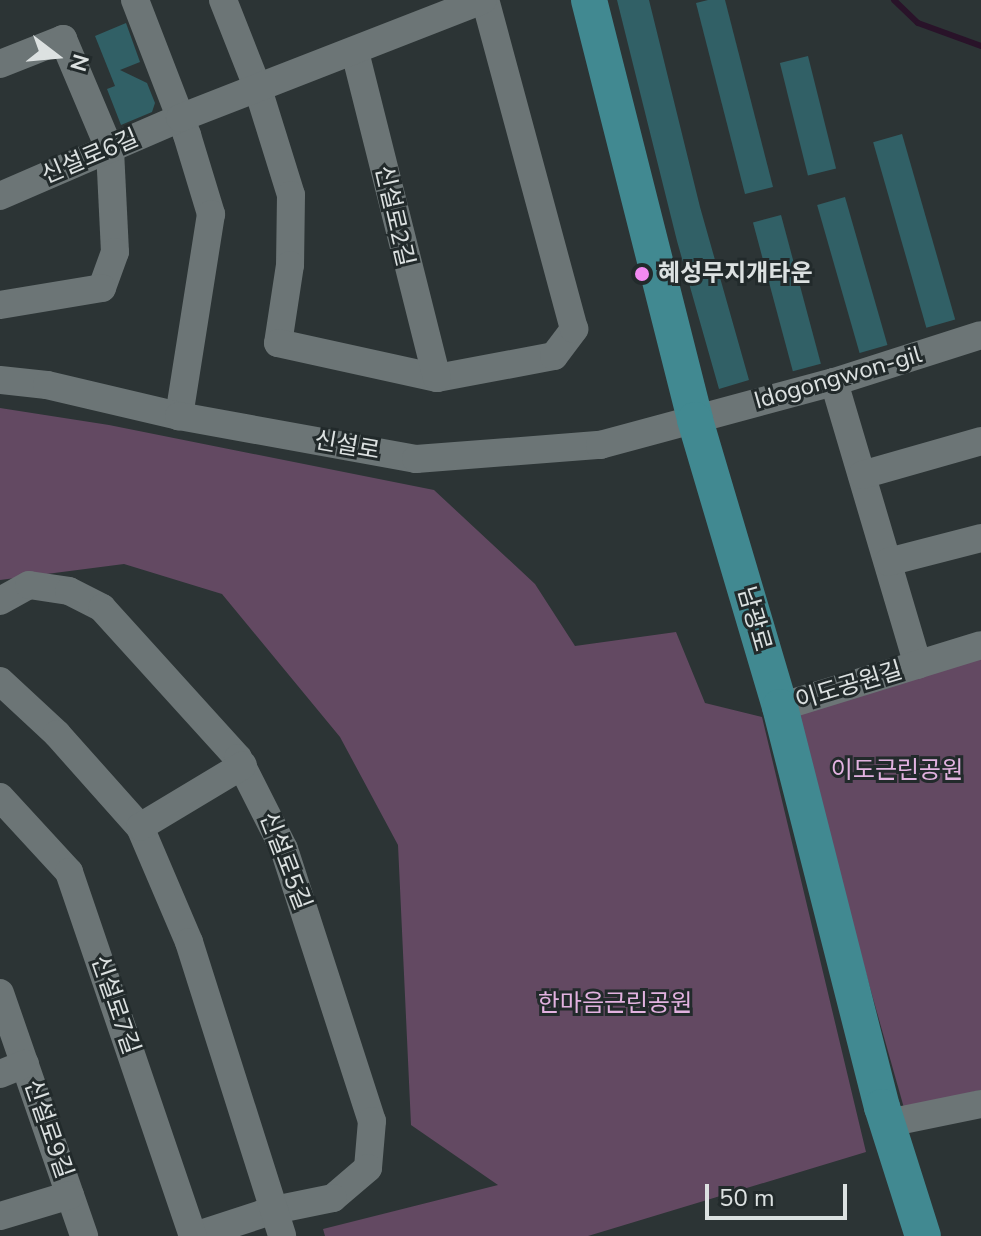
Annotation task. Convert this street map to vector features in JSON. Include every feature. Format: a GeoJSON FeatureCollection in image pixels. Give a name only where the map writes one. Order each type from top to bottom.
{"type":"FeatureCollection","features":[{"type":"Feature","properties":{"kind":"main road","name":"남광로"},"geometry":{"type":"LineString","coordinates":[[589,0],[695,420],[780,707],[888,1123],[923,1236]]}},
{"type":"Feature","properties":{"kind":"street"},"geometry":{"type":"LineString","coordinates":[[135,0],[180,118],[211,214],[179,416]]}},
{"type":"Feature","properties":{"kind":"street"},"geometry":{"type":"LineString","coordinates":[[180,118],[258,89],[355,52],[484,0],[574,329],[554,356],[437,378],[278,343],[290,265],[291,195],[258,89],[223,0]]}},
{"type":"Feature","properties":{"kind":"street"},"geometry":{"type":"LineString","coordinates":[[0,64],[63,39],[110,150],[115,252],[102,288],[0,305]]}},
{"type":"Feature","properties":{"kind":"street","name":"신설로2길"},"geometry":{"type":"LineString","coordinates":[[355,52],[437,378]]}},
{"type":"Feature","properties":{"kind":"street","name":"신설로6길"},"geometry":{"type":"LineString","coordinates":[[0,196],[180,118]]}},
{"type":"Feature","properties":{"kind":"street","name":"Idogongwon-gil"},"geometry":{"type":"LineString","coordinates":[[695,420],[834,382],[981,335]]}},
{"type":"Feature","properties":{"kind":"street","name":"신설로"},"geometry":{"type":"LineString","coordinates":[[0,380],[47,385],[179,416],[416,459],[600,445],[695,420]]}},
{"type":"Feature","properties":{"kind":"street","name":"이도공원길"},"geometry":{"type":"LineString","coordinates":[[834,382],[918,665]]}},
{"type":"Feature","properties":{"kind":"street"},"geometry":{"type":"LineString","coordinates":[[862,475],[981,441]]}},
{"type":"Feature","properties":{"kind":"street"},"geometry":{"type":"LineString","coordinates":[[888,562],[981,538]]}},
{"type":"Feature","properties":{"kind":"street","name":"신설로5길"},"geometry":{"type":"LineString","coordinates":[[0,601],[29,585],[69,591],[102,608],[243,765],[284,849],[372,1121],[368,1168],[333,1198],[278,1223],[194,1236]]}},
{"type":"Feature","properties":{"kind":"street","name":"이도공원길"},"geometry":{"type":"LineString","coordinates":[[780,707],[981,645]]}},
{"type":"Feature","properties":{"kind":"street"},"geometry":{"type":"LineString","coordinates":[[0,681],[57,734],[140,827],[189,942],[278,1223]]}},
{"type":"Feature","properties":{"kind":"street"},"geometry":{"type":"LineString","coordinates":[[140,827],[243,765]]}},
{"type":"Feature","properties":{"kind":"street","name":"신설로7길"},"geometry":{"type":"LineString","coordinates":[[0,797],[69,872],[194,1236]]}},
{"type":"Feature","properties":{"kind":"street","name":"신설로9길"},"geometry":{"type":"LineString","coordinates":[[0,993],[13,1069],[70,1195],[84,1236]]}},
{"type":"Feature","properties":{"kind":"street"},"geometry":{"type":"LineString","coordinates":[[888,1123],[981,1104]]}},
{"type":"Feature","properties":{"kind":"street","name":"신설로9길"},"geometry":{"type":"LineString","coordinates":[[0,1216],[70,1195]]}},
{"type":"Feature","properties":{"kind":"green space","name":"한마음근린공원"},"geometry":{"type":"Polygon","coordinates":[[[0,408],[109,425],[434,490],[535,584],[575,646],[676,632],[705,703],[762,717],[866,1152],[588,1236],[325,1236],[323,1229],[498,1185],[411,1125],[398,845],[340,737],[222,594],[124,564],[0,580],[0,408]]]}},
{"type":"Feature","properties":{"kind":"green space","name":"이도근린공원"},"geometry":{"type":"Polygon","coordinates":[[[981,658],[981,1090],[904,1108],[793,715],[981,658]]]}},
{"type":"Feature","properties":{"kind":"building"},"geometry":{"type":"Polygon","coordinates":[[[617,0],[649,0],[700,207],[749,380],[719,389],[677,241],[617,0]]]}},
{"type":"Feature","properties":{"kind":"building"},"geometry":{"type":"Polygon","coordinates":[[[725,0],[773,187],[745,194],[696,3],[725,0]]]}},
{"type":"Feature","properties":{"kind":"building"},"geometry":{"type":"Polygon","coordinates":[[[126,23],[140,62],[120,70],[147,83],[155,103],[152,112],[121,125],[107,89],[115,86],[95,36],[126,23]]]}},
{"type":"Feature","properties":{"kind":"building"},"geometry":{"type":"Polygon","coordinates":[[[808,56],[836,169],[808,176],[780,63],[808,56]]]}},
{"type":"Feature","properties":{"kind":"building"},"geometry":{"type":"Polygon","coordinates":[[[902,134],[955,320],[926,328],[873,142],[902,134]]]}},
{"type":"Feature","properties":{"kind":"building"},"geometry":{"type":"Polygon","coordinates":[[[845,197],[887,345],[860,353],[817,205],[845,197]]]}},
{"type":"Feature","properties":{"kind":"building"},"geometry":{"type":"Polygon","coordinates":[[[781,215],[821,364],[793,371],[753,223],[781,215]]]}},
{"type":"Feature","properties":{"kind":"waterway"},"geometry":{"type":"LineString","coordinates":[[894,0],[918,23],[981,46]]}},
{"type":"Feature","properties":{"kind":"place","name":"혜성무지개타운"},"geometry":{"type":"Point","coordinates":[642,274]}}]}
